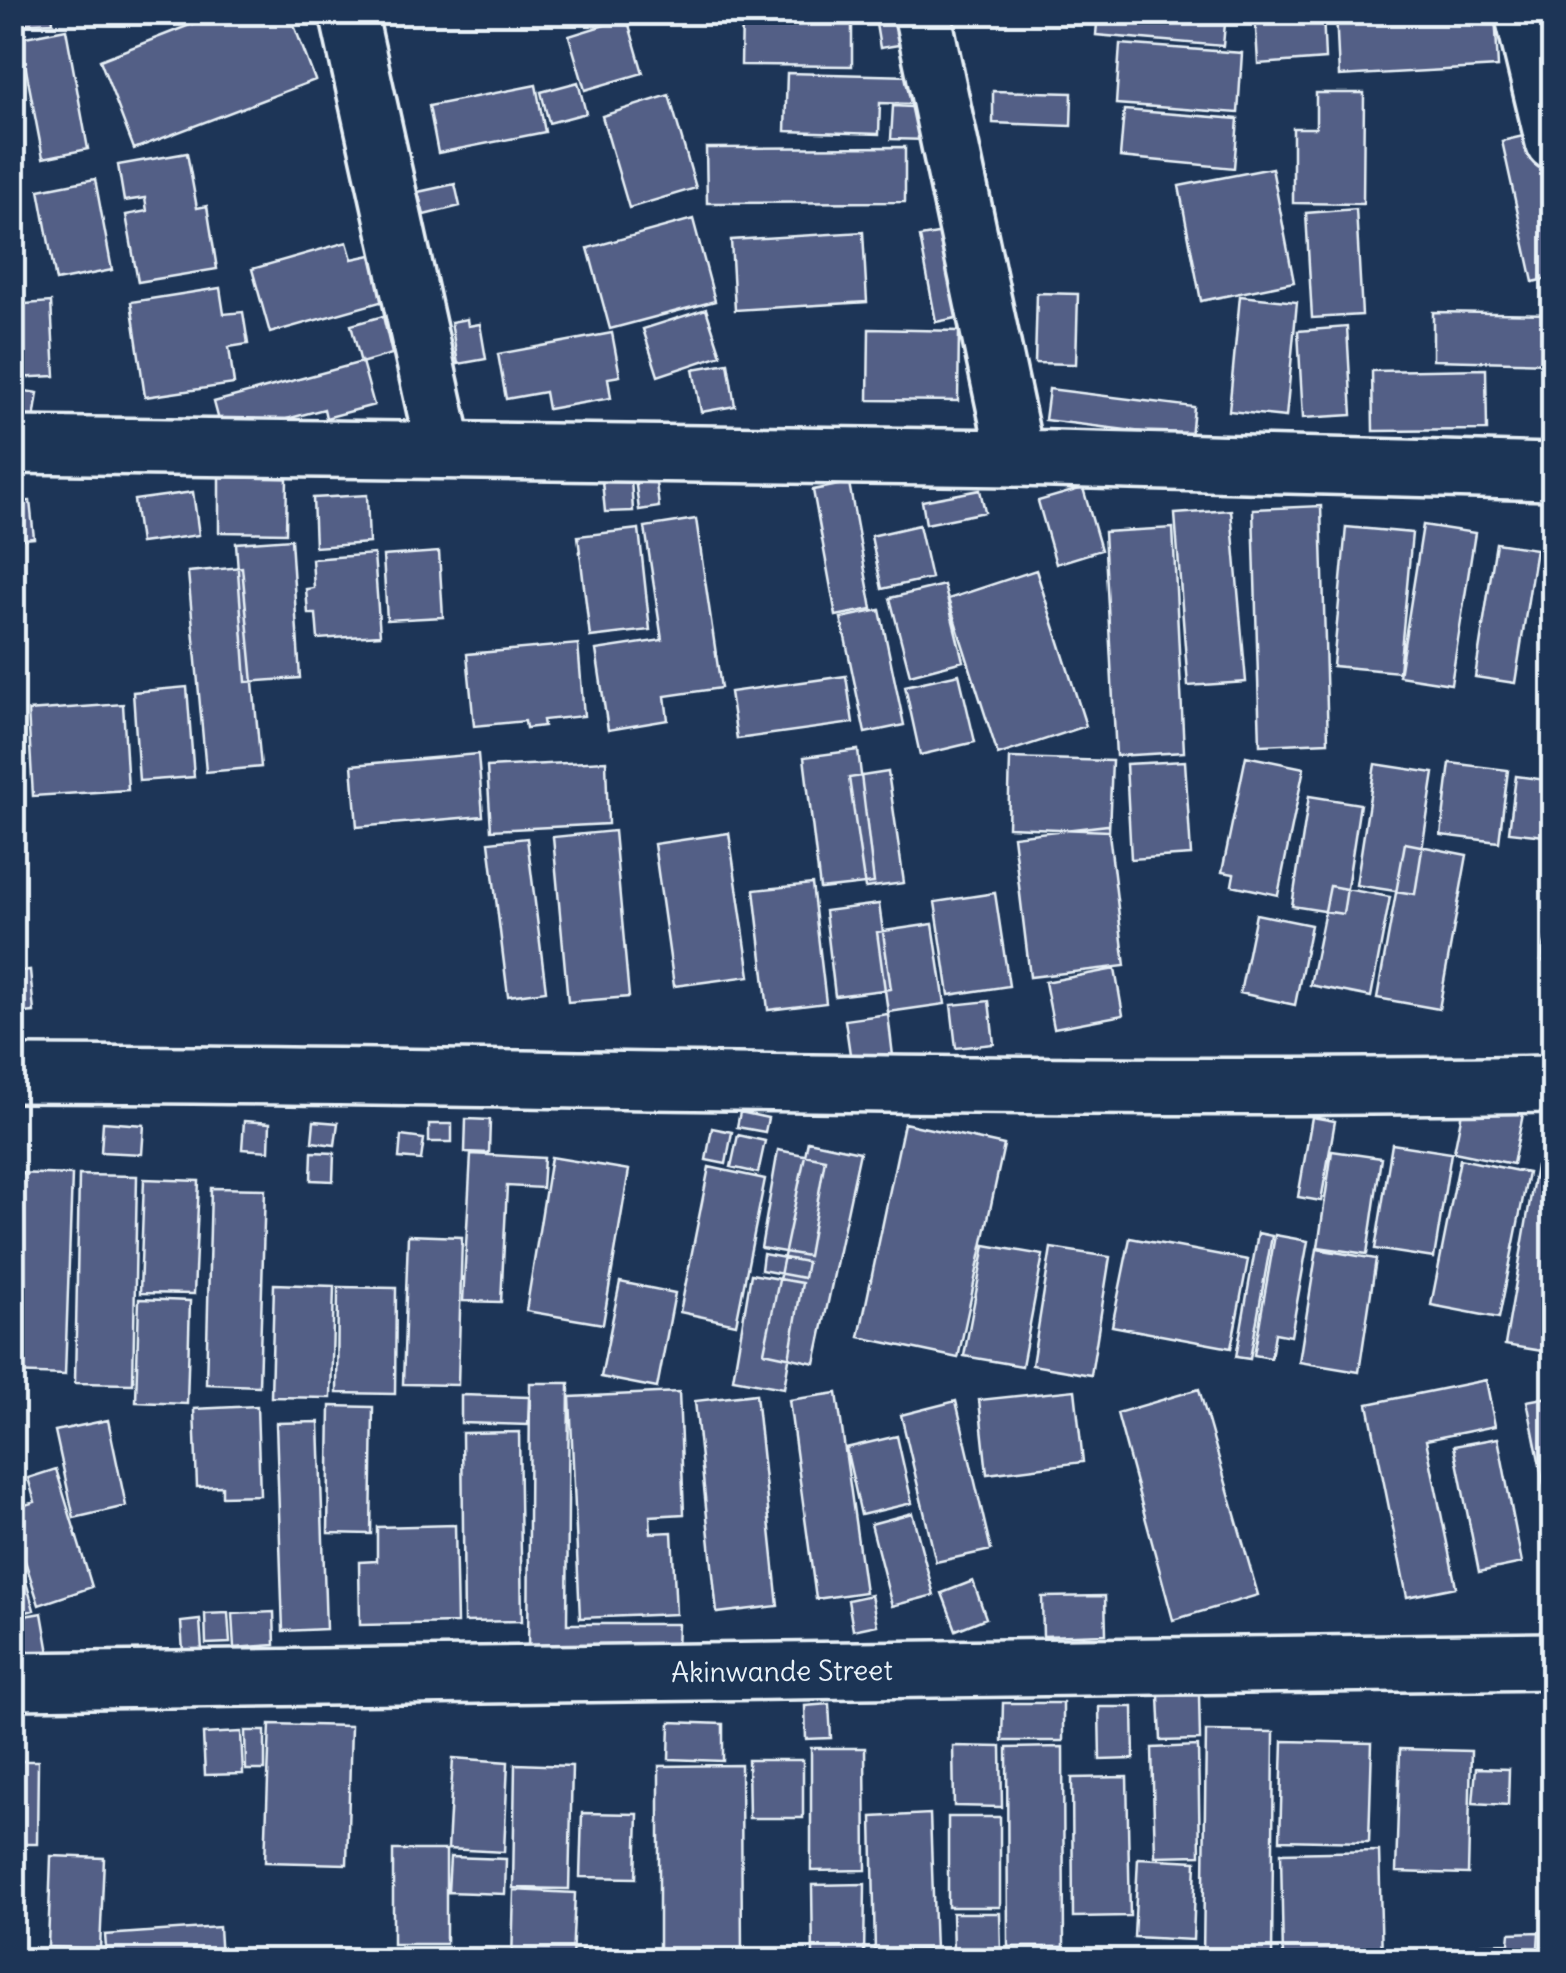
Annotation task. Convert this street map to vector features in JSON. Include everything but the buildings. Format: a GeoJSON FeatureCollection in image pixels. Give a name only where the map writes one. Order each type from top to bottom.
{"type":"FeatureCollection","features":[{"type":"Feature","properties":{"kind":"street"},"geometry":{"type":"LineString","coordinates":[[348,12],[444,448]]}},
{"type":"Feature","properties":{"kind":"street"},"geometry":{"type":"LineString","coordinates":[[922,12],[1016,458]]}},
{"type":"Feature","properties":{"kind":"street"},"geometry":{"type":"LineString","coordinates":[[1522,12],[1554,142]]}},
{"type":"Feature","properties":{"kind":"street"},"geometry":{"type":"LineString","coordinates":[[12,445],[1016,458],[1554,472]]}},
{"type":"Feature","properties":{"kind":"street"},"geometry":{"type":"LineString","coordinates":[[12,1074],[984,1086],[1554,1084]]}},
{"type":"Feature","properties":{"kind":"street","name":"Akinwande Street"},"geometry":{"type":"LineString","coordinates":[[12,1681],[1554,1660]]}}]}
